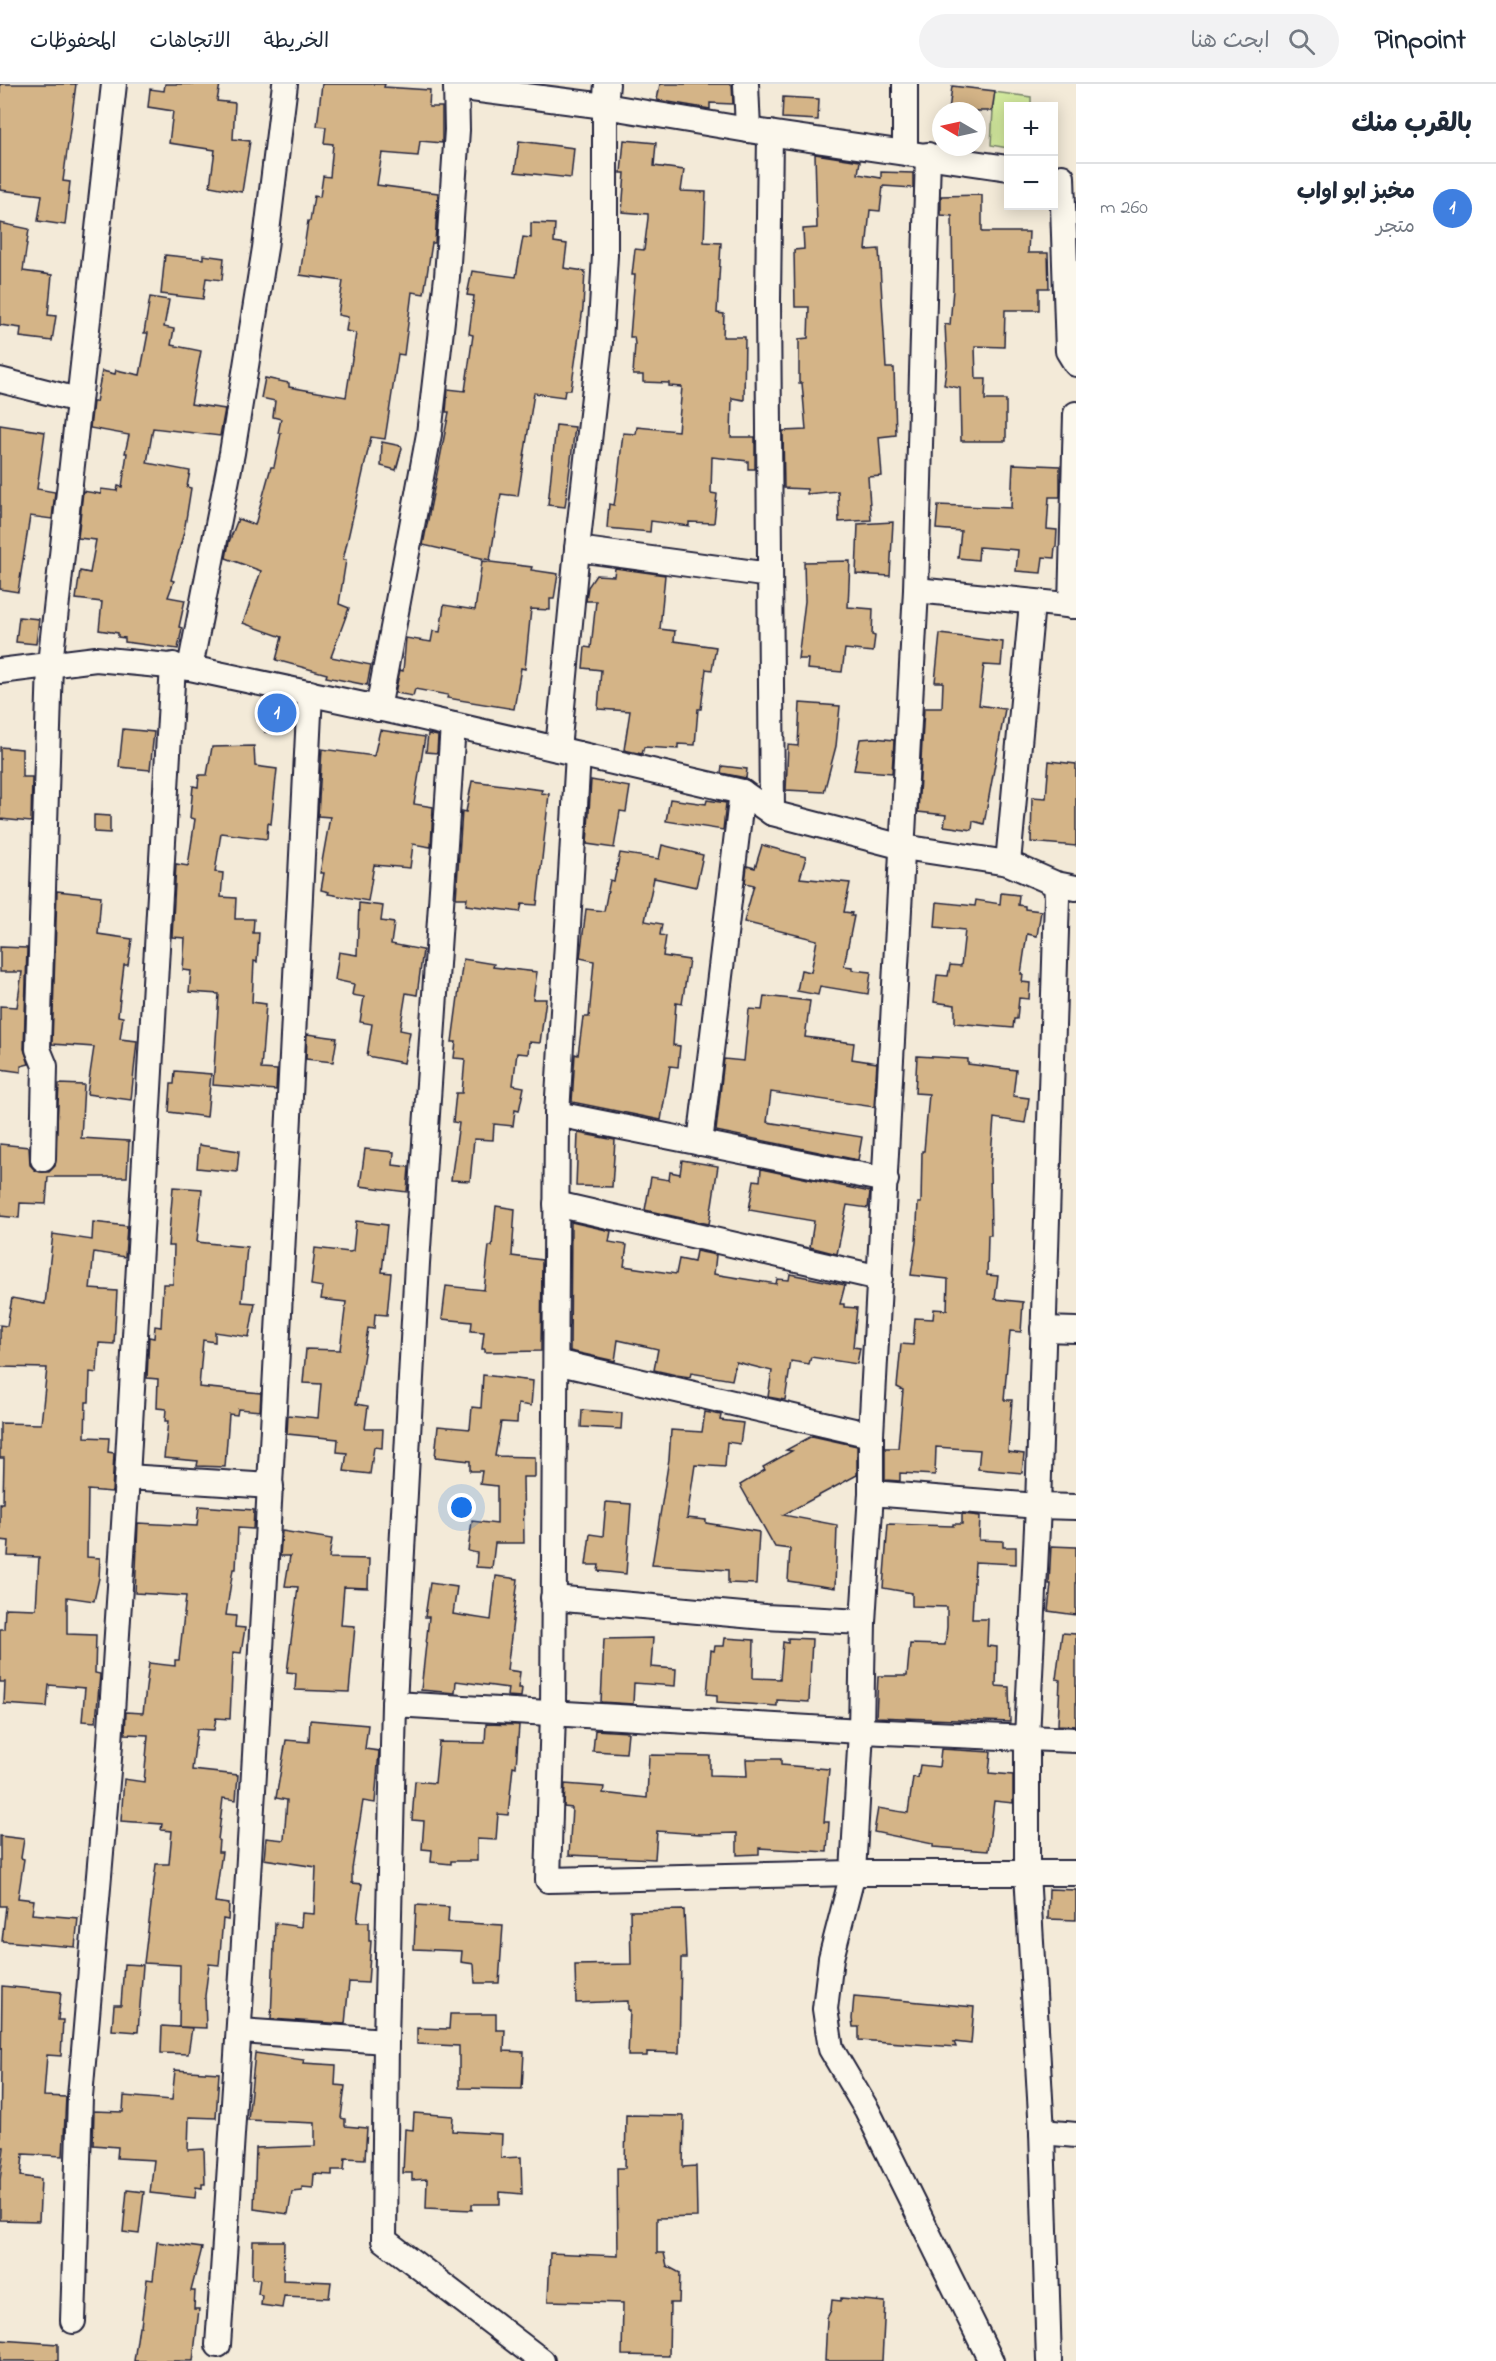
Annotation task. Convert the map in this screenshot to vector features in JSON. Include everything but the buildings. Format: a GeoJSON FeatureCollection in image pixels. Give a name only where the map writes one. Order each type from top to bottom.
{"type":"FeatureCollection","features":[{"type":"Feature","properties":{"kind":"street"},"geometry":{"type":"LineString","coordinates":[[44,1159],[45,1066],[38,1049],[50,664],[114,84]]}},
{"type":"Feature","properties":{"kind":"street"},"geometry":{"type":"LineString","coordinates":[[73,2321],[80,2097],[109,1759],[182,667],[232,453],[264,260],[285,84]]}},
{"type":"Feature","properties":{"kind":"street"},"geometry":{"type":"LineString","coordinates":[[746,84],[759,132],[770,575],[772,813]]}},
{"type":"Feature","properties":{"kind":"street"},"geometry":{"type":"LineString","coordinates":[[905,84],[916,154],[916,590],[872,1435],[863,1622],[861,1731],[853,1873],[830,1968],[825,2008],[831,2049],[867,2110],[991,2361]]}},
{"type":"Feature","properties":{"kind":"street"},"geometry":{"type":"LineString","coordinates":[[378,709],[429,434],[447,277],[457,130],[456,86],[606,95],[759,132],[1004,167]]}},
{"type":"Feature","properties":{"kind":"street"},"geometry":{"type":"LineString","coordinates":[[606,95],[605,255],[600,342],[577,549],[568,752],[557,1114],[553,1712],[548,1880],[853,1873],[1076,1873]]}},
{"type":"Feature","properties":{"kind":"street"},"geometry":{"type":"LineString","coordinates":[[1064,177],[1068,351],[1076,364]]}},
{"type":"Feature","properties":{"kind":"street"},"geometry":{"type":"LineString","coordinates":[[0,380],[78,400]]}},
{"type":"Feature","properties":{"kind":"street"},"geometry":{"type":"LineString","coordinates":[[916,590],[1073,606],[1076,414]]}},
{"type":"Feature","properties":{"kind":"street"},"geometry":{"type":"LineString","coordinates":[[577,549],[770,575]]}},
{"type":"Feature","properties":{"kind":"street"},"geometry":{"type":"LineString","coordinates":[[1008,862],[1032,603]]}},
{"type":"Feature","properties":{"kind":"street"},"geometry":{"type":"LineString","coordinates":[[0,671],[96,659],[182,667],[310,693],[742,792],[772,813],[903,847],[1008,862],[1066,886],[1058,898],[1028,1738],[1027,1873],[1042,2132],[1049,2361]]}},
{"type":"Feature","properties":{"kind":"street"},"geometry":{"type":"LineString","coordinates":[[218,2345],[240,2031],[271,1486],[310,693]]}},
{"type":"Feature","properties":{"kind":"street"},"geometry":{"type":"LineString","coordinates":[[453,725],[417,1263],[394,1704],[384,2240],[542,2361]]}},
{"type":"Feature","properties":{"kind":"street"},"geometry":{"type":"LineString","coordinates":[[700,1143],[742,792]]}},
{"type":"Feature","properties":{"kind":"street"},"geometry":{"type":"LineString","coordinates":[[557,1114],[886,1180]]}},
{"type":"Feature","properties":{"kind":"street"},"geometry":{"type":"LineString","coordinates":[[556,1204],[880,1278]]}},
{"type":"Feature","properties":{"kind":"street"},"geometry":{"type":"LineString","coordinates":[[1043,1329],[1076,1330]]}},
{"type":"Feature","properties":{"kind":"street"},"geometry":{"type":"LineString","coordinates":[[556,1362],[872,1435]]}},
{"type":"Feature","properties":{"kind":"street"},"geometry":{"type":"LineString","coordinates":[[127,1477],[271,1486]]}},
{"type":"Feature","properties":{"kind":"street"},"geometry":{"type":"LineString","coordinates":[[871,1493],[1076,1507]]}},
{"type":"Feature","properties":{"kind":"street"},"geometry":{"type":"LineString","coordinates":[[553,1598],[765,1617],[863,1622]]}},
{"type":"Feature","properties":{"kind":"street"},"geometry":{"type":"LineString","coordinates":[[394,1704],[861,1731],[1076,1740]]}},
{"type":"Feature","properties":{"kind":"street"},"geometry":{"type":"LineString","coordinates":[[240,2031],[386,2041]]}},
{"type":"Feature","properties":{"kind":"street"},"geometry":{"type":"LineString","coordinates":[[1042,2132],[1076,2135]]}},
{"type":"Feature","properties":{"kind":"green space"},"geometry":{"type":"Polygon","coordinates":[[[994,92],[1031,97],[1031,102],[1004,102],[1004,147],[991,145],[994,92]]]}},
{"type":"Feature","properties":{"kind":"place","name":"مخبز ابو اواب"},"geometry":{"type":"Point","coordinates":[277,713]}}]}
